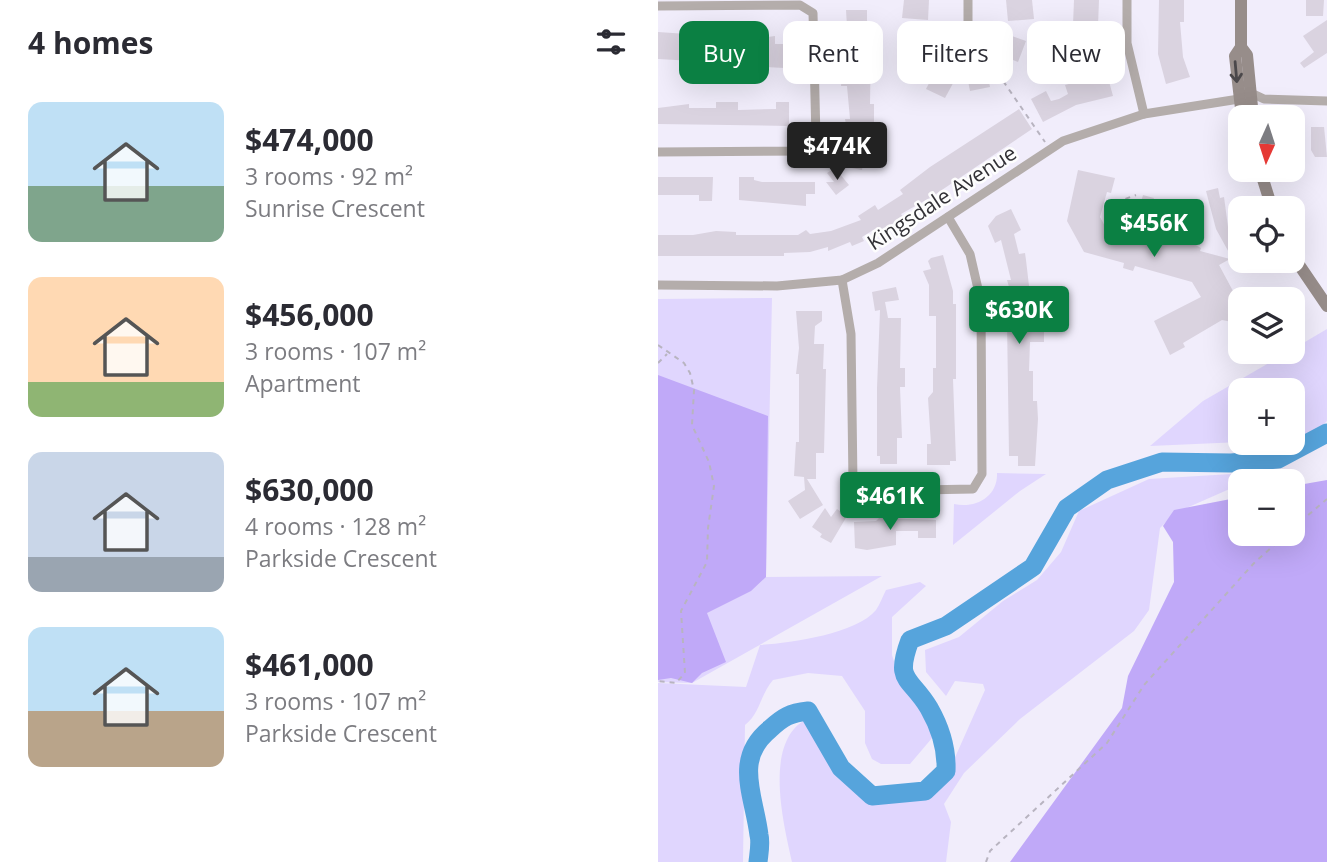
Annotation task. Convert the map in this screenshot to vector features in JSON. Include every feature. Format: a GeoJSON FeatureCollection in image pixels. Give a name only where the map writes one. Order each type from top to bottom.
{"type":"FeatureCollection","features":[{"type":"Feature","properties":{"kind":"main road"},"geometry":{"type":"LineString","coordinates":[[1241,0],[1241,47],[1235,56],[1248,105]]}},
{"type":"Feature","properties":{"kind":"main road"},"geometry":{"type":"LineString","coordinates":[[1243,105],[1244,95]]}},
{"type":"Feature","properties":{"kind":"main road"},"geometry":{"type":"LineString","coordinates":[[1305,273],[1325,303]]}},
{"type":"Feature","properties":{"kind":"street"},"geometry":{"type":"LineString","coordinates":[[968,0],[968,21]]}},
{"type":"Feature","properties":{"kind":"street"},"geometry":{"type":"LineString","coordinates":[[1127,0],[1127,43],[1144,114]]}},
{"type":"Feature","properties":{"kind":"street"},"geometry":{"type":"LineString","coordinates":[[658,6],[712,3],[800,5],[813,13],[816,139],[809,151],[658,152]]}},
{"type":"Feature","properties":{"kind":"street"},"geometry":{"type":"LineString","coordinates":[[1244,95],[1264,99],[1327,101]]}},
{"type":"Feature","properties":{"kind":"street","name":"Kingsdale Avenue"},"geometry":{"type":"LineString","coordinates":[[658,285],[777,286],[842,280],[878,263],[1050,148],[1144,114],[1244,95]]}},
{"type":"Feature","properties":{"kind":"street"},"geometry":{"type":"LineString","coordinates":[[842,280],[851,334],[853,483],[867,491],[973,489],[982,474],[981,302],[970,254],[948,217]]}},
{"type":"Feature","properties":{"kind":"path"},"geometry":{"type":"LineString","coordinates":[[1007,84],[1050,148]]}},
{"type":"Feature","properties":{"kind":"path"},"geometry":{"type":"LineString","coordinates":[[1106,201],[1115,202],[1136,195]]}},
{"type":"Feature","properties":{"kind":"path"},"geometry":{"type":"LineString","coordinates":[[658,345],[684,363],[692,377],[692,425],[709,462],[714,492],[708,528],[708,562],[681,611],[685,673],[676,683],[658,681]]}},
{"type":"Feature","properties":{"kind":"path"},"geometry":{"type":"LineString","coordinates":[[658,363],[668,353]]}},
{"type":"Feature","properties":{"kind":"path"},"geometry":{"type":"LineString","coordinates":[[1305,518],[1327,499]]}},
{"type":"Feature","properties":{"kind":"path"},"geometry":{"type":"LineString","coordinates":[[986,862],[990,851],[1107,743],[1143,685],[1255,562],[1273,546]]}},
{"type":"Feature","properties":{"kind":"shaded area"},"geometry":{"type":"Polygon","coordinates":[[[772,298],[766,577],[882,576],[692,683],[658,682],[658,299],[772,298]]]}},
{"type":"Feature","properties":{"kind":"shaded area"},"geometry":{"type":"Polygon","coordinates":[[[1327,329],[1327,421],[1305,441],[1305,378],[1243,378],[1267,364],[1305,364],[1305,342],[1327,329]]]}},
{"type":"Feature","properties":{"kind":"shaded area"},"geometry":{"type":"Polygon","coordinates":[[[658,375],[768,416],[766,577],[751,591],[707,613],[726,662],[702,673],[692,683],[671,678],[658,680],[658,375]]]}},
{"type":"Feature","properties":{"kind":"shaded area"},"geometry":{"type":"Polygon","coordinates":[[[1228,387],[1228,443],[1150,446],[1203,401],[1228,387]]]}},
{"type":"Feature","properties":{"kind":"shaded area"},"geometry":{"type":"Polygon","coordinates":[[[1267,455],[1288,455],[1270,469],[1256,469],[1268,463],[1267,455]]]}},
{"type":"Feature","properties":{"kind":"shaded area"},"geometry":{"type":"Polygon","coordinates":[[[997,473],[1046,474],[1020,491],[953,545],[954,504],[970,505],[984,499],[994,489],[997,473]]]}},
{"type":"Feature","properties":{"kind":"shaded area"},"geometry":{"type":"Polygon","coordinates":[[[1228,474],[1228,490],[1175,513],[1160,528],[1149,610],[1134,631],[1020,719],[964,773],[944,804],[951,822],[946,862],[792,862],[784,825],[780,781],[781,760],[787,741],[797,726],[813,716],[824,723],[858,783],[871,795],[901,797],[940,783],[949,771],[985,690],[983,684],[955,681],[946,696],[926,672],[925,650],[959,637],[1003,601],[1037,580],[1061,552],[1079,511],[1149,479],[1228,474]]]}},
{"type":"Feature","properties":{"kind":"shaded area"},"geometry":{"type":"Polygon","coordinates":[[[1327,480],[1327,862],[1010,862],[1122,708],[1128,676],[1174,582],[1173,542],[1163,526],[1174,510],[1228,500],[1228,546],[1305,546],[1305,484],[1327,480]]]}},
{"type":"Feature","properties":{"kind":"shaded area"},"geometry":{"type":"Polygon","coordinates":[[[920,582],[926,586],[892,617],[892,655],[899,677],[913,687],[924,700],[938,731],[910,764],[881,764],[872,759],[865,743],[865,711],[842,676],[808,673],[773,680],[754,715],[745,725],[743,862],[658,862],[658,683],[746,687],[760,645],[822,636],[854,625],[876,610],[886,590],[920,582]]]}},
{"type":"Feature","properties":{"kind":"building"},"geometry":{"type":"Polygon","coordinates":[[[904,0],[929,0],[928,20],[902,18],[904,0]]]}},
{"type":"Feature","properties":{"kind":"building"},"geometry":{"type":"Polygon","coordinates":[[[1006,0],[1032,0],[1034,19],[1008,21],[1006,0]]]}},
{"type":"Feature","properties":{"kind":"building"},"geometry":{"type":"Polygon","coordinates":[[[1074,0],[1099,0],[1098,21],[1073,21],[1074,0]]]}},
{"type":"Feature","properties":{"kind":"building"},"geometry":{"type":"Polygon","coordinates":[[[1159,0],[1184,0],[1184,22],[1180,22],[1183,57],[1190,77],[1166,84],[1158,54],[1159,0]]]}},
{"type":"Feature","properties":{"kind":"building"},"geometry":{"type":"Polygon","coordinates":[[[1306,0],[1324,0],[1323,16],[1306,16],[1306,0]]]}},
{"type":"Feature","properties":{"kind":"building"},"geometry":{"type":"Polygon","coordinates":[[[846,10],[867,10],[867,21],[847,21],[846,10]]]}},
{"type":"Feature","properties":{"kind":"building"},"geometry":{"type":"Polygon","coordinates":[[[1327,20],[1327,53],[1304,68],[1300,63],[1314,52],[1303,36],[1327,20]]]}},
{"type":"Feature","properties":{"kind":"building"},"geometry":{"type":"Polygon","coordinates":[[[658,32],[679,33],[679,60],[658,59],[658,32]]]}},
{"type":"Feature","properties":{"kind":"building"},"geometry":{"type":"Polygon","coordinates":[[[775,36],[775,44],[783,44],[783,68],[769,67],[769,37],[775,36]]]}},
{"type":"Feature","properties":{"kind":"building"},"geometry":{"type":"Polygon","coordinates":[[[1013,36],[1026,41],[1018,62],[1013,60],[1013,36]]]}},
{"type":"Feature","properties":{"kind":"building"},"geometry":{"type":"Polygon","coordinates":[[[870,84],[874,130],[869,130],[862,170],[841,166],[847,131],[845,119],[850,119],[847,86],[841,86],[870,84]]]}},
{"type":"Feature","properties":{"kind":"building"},"geometry":{"type":"Polygon","coordinates":[[[929,84],[953,84],[945,98],[926,89],[929,84]]]}},
{"type":"Feature","properties":{"kind":"building"},"geometry":{"type":"Polygon","coordinates":[[[969,84],[989,84],[990,87],[970,91],[969,84]]]}},
{"type":"Feature","properties":{"kind":"building"},"geometry":{"type":"Polygon","coordinates":[[[1110,84],[1113,96],[1076,105],[1043,122],[1031,99],[1046,91],[1051,101],[1059,99],[1068,94],[1065,85],[1110,84]]]}},
{"type":"Feature","properties":{"kind":"building"},"geometry":{"type":"Polygon","coordinates":[[[716,102],[738,102],[738,110],[776,109],[776,102],[789,102],[789,126],[658,124],[658,108],[689,104],[689,108],[716,108],[716,102]]]}},
{"type":"Feature","properties":{"kind":"building"},"geometry":{"type":"Polygon","coordinates":[[[1019,109],[1032,129],[933,196],[901,214],[903,217],[894,223],[880,231],[878,227],[862,237],[864,241],[852,246],[850,242],[828,251],[828,247],[810,252],[784,253],[784,256],[658,256],[658,235],[693,235],[716,231],[736,232],[736,235],[798,235],[806,230],[810,234],[831,231],[861,220],[858,216],[875,205],[878,210],[903,194],[900,190],[930,167],[1019,109]]]}},
{"type":"Feature","properties":{"kind":"building"},"geometry":{"type":"Polygon","coordinates":[[[1311,127],[1324,127],[1327,157],[1315,157],[1311,150],[1311,127]]]}},
{"type":"Feature","properties":{"kind":"building"},"geometry":{"type":"Polygon","coordinates":[[[835,168],[849,185],[836,195],[826,182],[834,182],[827,173],[835,168]]]}},
{"type":"Feature","properties":{"kind":"building"},"geometry":{"type":"Polygon","coordinates":[[[1078,170],[1115,178],[1111,193],[1107,192],[1100,217],[1112,239],[1116,225],[1124,228],[1127,217],[1136,219],[1143,195],[1154,198],[1147,222],[1184,233],[1182,241],[1194,244],[1201,248],[1200,251],[1228,258],[1219,265],[1231,287],[1228,287],[1228,321],[1222,320],[1183,343],[1185,347],[1170,355],[1154,321],[1201,297],[1192,282],[1135,266],[1133,271],[1123,268],[1124,263],[1084,252],[1067,221],[1078,170]]]}},
{"type":"Feature","properties":{"kind":"building"},"geometry":{"type":"Polygon","coordinates":[[[658,177],[713,177],[712,201],[699,201],[699,195],[658,195],[658,177]]]}},
{"type":"Feature","properties":{"kind":"building"},"geometry":{"type":"Polygon","coordinates":[[[739,177],[754,177],[754,180],[762,182],[815,182],[815,194],[806,194],[806,206],[739,200],[739,177]]]}},
{"type":"Feature","properties":{"kind":"building"},"geometry":{"type":"Polygon","coordinates":[[[1218,188],[1220,198],[1224,197],[1228,251],[1216,229],[1206,191],[1218,188]]]}},
{"type":"Feature","properties":{"kind":"building"},"geometry":{"type":"Polygon","coordinates":[[[1011,209],[1021,230],[1014,234],[1019,254],[1025,253],[1031,303],[1030,331],[1044,331],[1044,342],[1030,342],[1029,371],[1033,371],[1033,401],[1037,401],[1038,419],[1035,466],[1018,466],[1018,456],[1009,456],[1007,321],[1010,321],[1011,294],[1007,280],[1011,280],[1001,240],[995,243],[988,226],[996,216],[1011,209]]]}},
{"type":"Feature","properties":{"kind":"building"},"geometry":{"type":"Polygon","coordinates":[[[943,255],[953,291],[953,304],[956,304],[956,379],[953,379],[956,461],[950,461],[950,465],[927,465],[927,444],[931,444],[928,398],[933,392],[933,368],[936,368],[936,316],[929,316],[929,285],[923,271],[931,269],[928,261],[931,258],[943,255]]]}},
{"type":"Feature","properties":{"kind":"building"},"geometry":{"type":"Polygon","coordinates":[[[896,287],[899,300],[885,302],[888,318],[901,318],[900,368],[905,368],[905,387],[900,387],[902,438],[897,438],[897,464],[880,464],[880,456],[877,456],[877,388],[880,310],[875,311],[872,292],[896,287]]]}},
{"type":"Feature","properties":{"kind":"building"},"geometry":{"type":"Polygon","coordinates":[[[796,311],[822,311],[822,321],[815,326],[814,344],[824,344],[823,369],[826,369],[824,453],[816,453],[816,479],[807,479],[823,505],[800,519],[788,501],[805,490],[804,477],[794,476],[796,442],[799,442],[799,374],[796,374],[799,348],[796,311]]]}},
{"type":"Feature","properties":{"kind":"building"},"geometry":{"type":"Polygon","coordinates":[[[825,508],[831,517],[837,509],[847,516],[831,543],[820,537],[822,534],[812,527],[825,508]]]}},
{"type":"Feature","properties":{"kind":"building"},"geometry":{"type":"Polygon","coordinates":[[[879,518],[936,520],[936,538],[918,538],[918,531],[896,531],[896,545],[867,550],[855,548],[854,522],[876,521],[879,518]]]}},
{"type":"Feature","properties":{"kind":"waterway"},"geometry":{"type":"LineString","coordinates":[[758,862],[760,838],[749,765],[759,741],[779,721],[791,714],[808,711],[841,768],[872,796],[925,791],[946,771],[945,754],[940,731],[933,716],[904,672],[905,654],[910,640],[946,626],[1033,567],[1067,508],[1107,480],[1162,462],[1231,463],[1278,459],[1327,433]]}}]}
